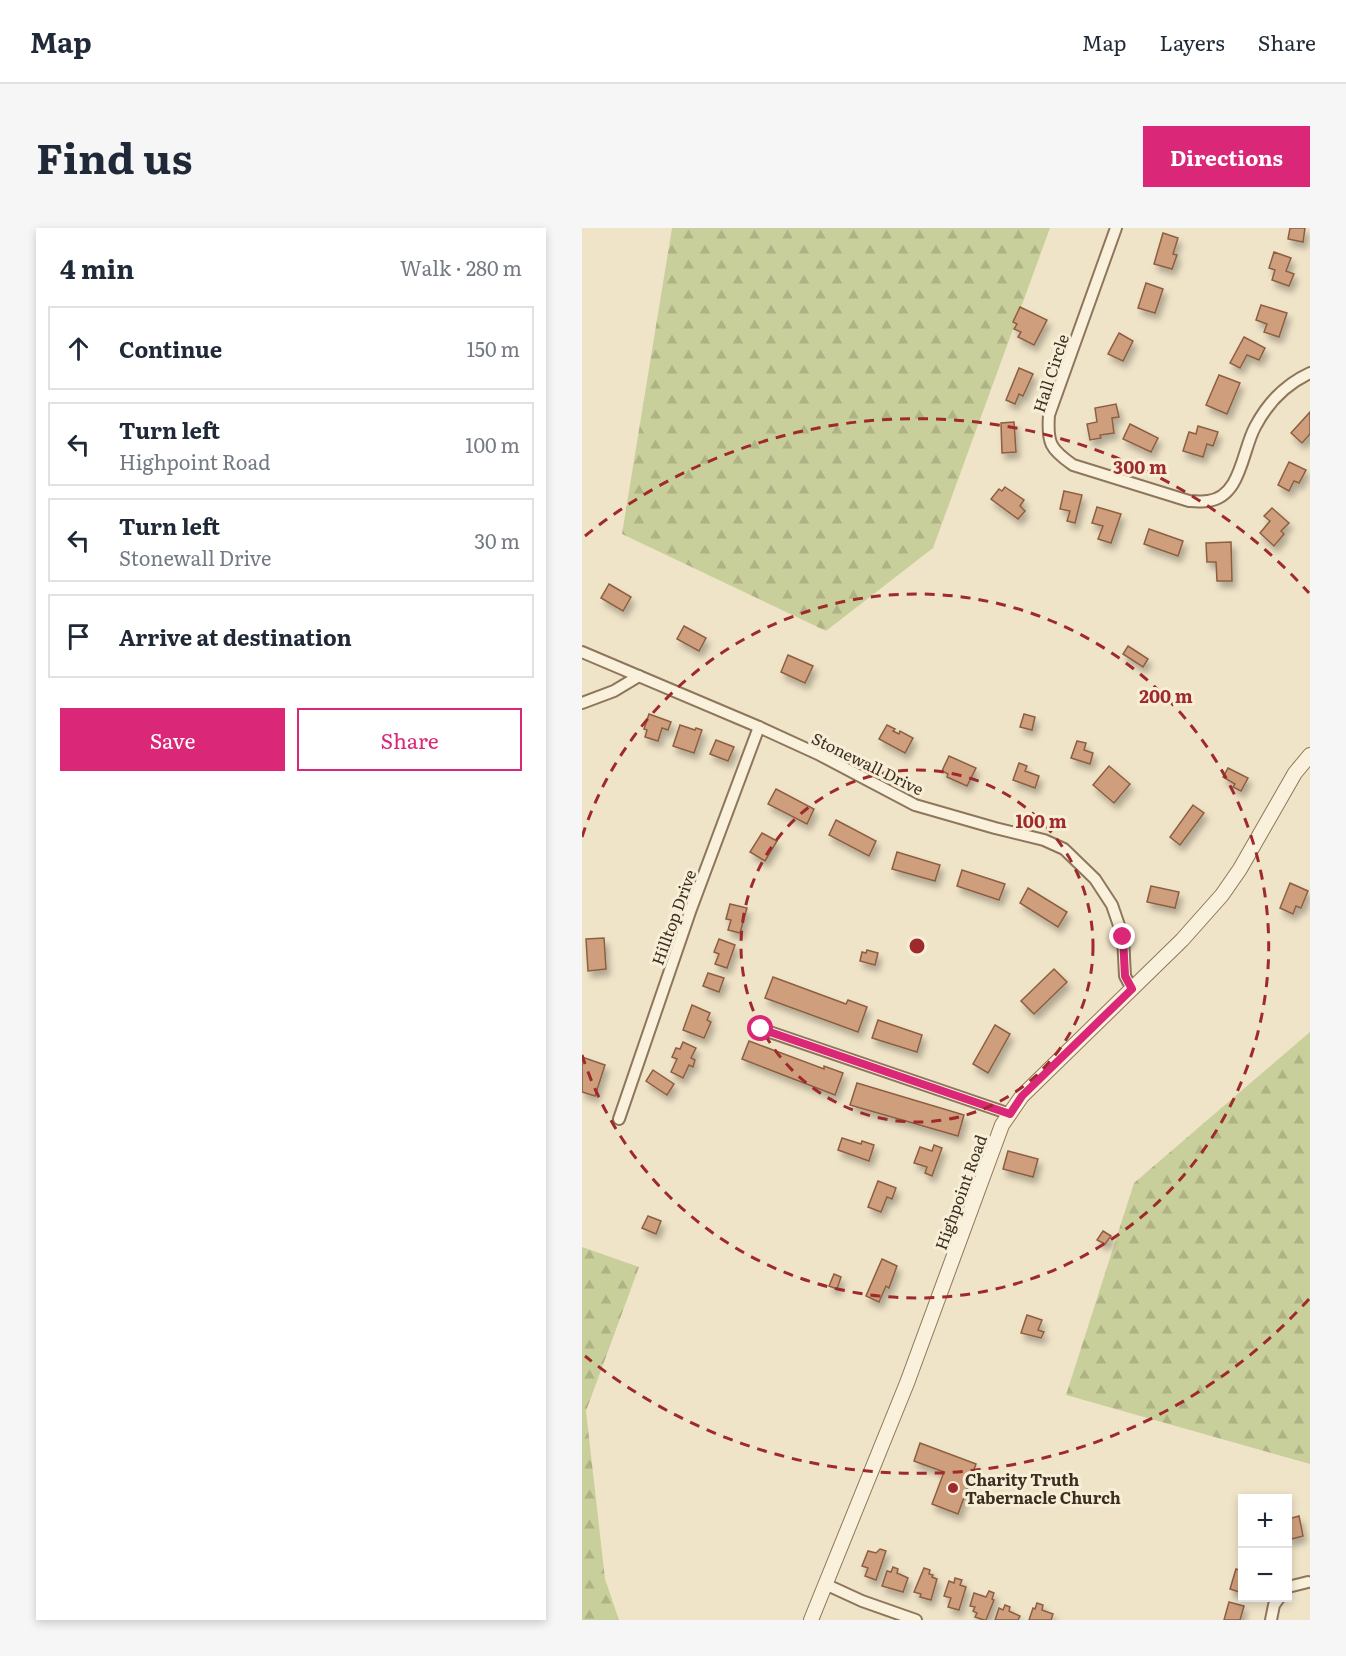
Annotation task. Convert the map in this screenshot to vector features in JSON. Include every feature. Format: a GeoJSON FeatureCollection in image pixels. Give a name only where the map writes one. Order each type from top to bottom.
{"type":"FeatureCollection","features":[{"type":"Feature","properties":{"kind":"street","name":"Hall Circle"},"geometry":{"type":"LineString","coordinates":[[1116,228],[1049,415],[1048,435],[1056,453],[1073,465],[1189,501],[1209,501],[1223,495],[1234,484],[1254,428],[1274,399],[1287,387],[1310,374]]}},
{"type":"Feature","properties":{"kind":"street","name":"Stonewall Drive"},"geometry":{"type":"LineString","coordinates":[[582,652],[820,755],[915,805],[1044,840],[1064,849],[1095,879],[1112,905],[1123,937],[1125,976],[1132,989]]}},
{"type":"Feature","properties":{"kind":"street"},"geometry":{"type":"LineString","coordinates":[[582,703],[614,691],[639,676]]}},
{"type":"Feature","properties":{"kind":"street","name":"Hilltop Drive"},"geometry":{"type":"LineString","coordinates":[[619,1119],[691,909],[759,727]]}},
{"type":"Feature","properties":{"kind":"street","name":"Highpoint Road"},"geometry":{"type":"LineString","coordinates":[[811,1620],[908,1383],[1002,1125],[1022,1096],[1182,940],[1222,895],[1240,869],[1295,773],[1310,755]]}},
{"type":"Feature","properties":{"kind":"street"},"geometry":{"type":"LineString","coordinates":[[761,1029],[1010,1114]]}},
{"type":"Feature","properties":{"kind":"street"},"geometry":{"type":"LineString","coordinates":[[1292,1586],[1308,1582]]}},
{"type":"Feature","properties":{"kind":"street"},"geometry":{"type":"LineString","coordinates":[[825,1584],[862,1601],[916,1620]]}},
{"type":"Feature","properties":{"kind":"street"},"geometry":{"type":"LineString","coordinates":[[1271,1620],[1276,1602]]}},
{"type":"Feature","properties":{"kind":"green space"},"geometry":{"type":"Polygon","coordinates":[[[672,228],[1050,228],[933,548],[826,631],[622,534],[672,228]]]}},
{"type":"Feature","properties":{"kind":"green space"},"geometry":{"type":"Polygon","coordinates":[[[1310,1032],[1310,1464],[1066,1395],[1134,1183],[1310,1032]]]}},
{"type":"Feature","properties":{"kind":"green space"},"geometry":{"type":"Polygon","coordinates":[[[582,1247],[639,1267],[586,1411],[605,1579],[619,1620],[582,1620],[582,1247]]]}},
{"type":"Feature","properties":{"kind":"building"},"geometry":{"type":"Polygon","coordinates":[[[1290,228],[1305,228],[1303,242],[1288,239],[1290,228]]]}},
{"type":"Feature","properties":{"kind":"building"},"geometry":{"type":"Polygon","coordinates":[[[1163,233],[1178,238],[1173,254],[1177,255],[1172,269],[1154,264],[1163,233]]]}},
{"type":"Feature","properties":{"kind":"building"},"geometry":{"type":"Polygon","coordinates":[[[1274,252],[1291,258],[1286,271],[1294,274],[1289,286],[1272,280],[1275,270],[1269,268],[1274,252]]]}},
{"type":"Feature","properties":{"kind":"building"},"geometry":{"type":"Polygon","coordinates":[[[1146,283],[1163,289],[1155,313],[1138,308],[1146,283]]]}},
{"type":"Feature","properties":{"kind":"building"},"geometry":{"type":"Polygon","coordinates":[[[1261,305],[1287,313],[1279,337],[1264,332],[1267,324],[1256,320],[1261,305]]]}},
{"type":"Feature","properties":{"kind":"building"},"geometry":{"type":"Polygon","coordinates":[[[1020,307],[1047,320],[1034,345],[1018,337],[1021,332],[1014,329],[1017,324],[1013,322],[1020,307]]]}},
{"type":"Feature","properties":{"kind":"building"},"geometry":{"type":"Polygon","coordinates":[[[1119,333],[1133,341],[1123,361],[1108,354],[1119,333]]]}},
{"type":"Feature","properties":{"kind":"building"},"geometry":{"type":"Polygon","coordinates":[[[1244,337],[1265,348],[1259,360],[1247,355],[1240,368],[1230,363],[1244,337]]]}},
{"type":"Feature","properties":{"kind":"building"},"geometry":{"type":"Polygon","coordinates":[[[1019,368],[1033,374],[1023,396],[1019,394],[1015,404],[1006,400],[1019,368]]]}},
{"type":"Feature","properties":{"kind":"building"},"geometry":{"type":"Polygon","coordinates":[[[1219,375],[1240,383],[1227,414],[1206,405],[1219,375]]]}},
{"type":"Feature","properties":{"kind":"building"},"geometry":{"type":"Polygon","coordinates":[[[1116,404],[1119,417],[1112,418],[1114,433],[1100,435],[1101,438],[1090,440],[1087,424],[1097,422],[1095,408],[1116,404]]]}},
{"type":"Feature","properties":{"kind":"building"},"geometry":{"type":"Polygon","coordinates":[[[1310,412],[1310,434],[1302,443],[1291,433],[1310,412]]]}},
{"type":"Feature","properties":{"kind":"building"},"geometry":{"type":"Polygon","coordinates":[[[1014,422],[1016,452],[1002,453],[1001,423],[1014,422]]]}},
{"type":"Feature","properties":{"kind":"building"},"geometry":{"type":"Polygon","coordinates":[[[1130,424],[1158,438],[1151,452],[1123,439],[1130,424]]]}},
{"type":"Feature","properties":{"kind":"building"},"geometry":{"type":"Polygon","coordinates":[[[1198,426],[1218,432],[1213,446],[1207,444],[1203,457],[1183,451],[1189,432],[1196,434],[1198,426]]]}},
{"type":"Feature","properties":{"kind":"building"},"geometry":{"type":"Polygon","coordinates":[[[1289,462],[1306,470],[1299,483],[1294,481],[1289,491],[1278,485],[1289,462]]]}},
{"type":"Feature","properties":{"kind":"building"},"geometry":{"type":"Polygon","coordinates":[[[1005,487],[1024,500],[1020,506],[1025,511],[1018,519],[991,499],[999,489],[1002,491],[1005,487]]]}},
{"type":"Feature","properties":{"kind":"building"},"geometry":{"type":"Polygon","coordinates":[[[1064,491],[1082,495],[1075,523],[1067,521],[1070,511],[1060,509],[1064,491]]]}},
{"type":"Feature","properties":{"kind":"building"},"geometry":{"type":"Polygon","coordinates":[[[1097,507],[1121,514],[1111,543],[1098,539],[1103,526],[1092,523],[1097,507]]]}},
{"type":"Feature","properties":{"kind":"building"},"geometry":{"type":"Polygon","coordinates":[[[1272,508],[1289,523],[1281,531],[1284,534],[1274,546],[1260,533],[1270,521],[1264,516],[1272,508]]]}},
{"type":"Feature","properties":{"kind":"building"},"geometry":{"type":"Polygon","coordinates":[[[1149,529],[1183,541],[1178,556],[1144,544],[1149,529]]]}},
{"type":"Feature","properties":{"kind":"building"},"geometry":{"type":"Polygon","coordinates":[[[1231,542],[1232,581],[1217,581],[1216,562],[1207,562],[1206,543],[1231,542]]]}},
{"type":"Feature","properties":{"kind":"building"},"geometry":{"type":"Polygon","coordinates":[[[609,584],[631,597],[623,611],[601,598],[609,584]]]}},
{"type":"Feature","properties":{"kind":"building"},"geometry":{"type":"Polygon","coordinates":[[[684,626],[706,638],[699,651],[677,639],[684,626]]]}},
{"type":"Feature","properties":{"kind":"building"},"geometry":{"type":"Polygon","coordinates":[[[1128,646],[1148,659],[1143,667],[1123,654],[1128,646]]]}},
{"type":"Feature","properties":{"kind":"building"},"geometry":{"type":"Polygon","coordinates":[[[788,655],[813,666],[805,683],[781,672],[788,655]]]}},
{"type":"Feature","properties":{"kind":"building"},"geometry":{"type":"Polygon","coordinates":[[[649,714],[671,722],[668,730],[662,728],[658,741],[645,737],[647,730],[644,729],[649,714]]]}},
{"type":"Feature","properties":{"kind":"building"},"geometry":{"type":"Polygon","coordinates":[[[1024,714],[1035,717],[1032,730],[1020,727],[1024,714]]]}},
{"type":"Feature","properties":{"kind":"building"},"geometry":{"type":"Polygon","coordinates":[[[680,725],[702,730],[694,753],[673,746],[680,725]]]}},
{"type":"Feature","properties":{"kind":"building"},"geometry":{"type":"Polygon","coordinates":[[[887,725],[899,734],[900,731],[913,738],[905,753],[879,739],[887,725]]]}},
{"type":"Feature","properties":{"kind":"building"},"geometry":{"type":"Polygon","coordinates":[[[716,740],[734,747],[728,761],[710,754],[716,740]]]}},
{"type":"Feature","properties":{"kind":"building"},"geometry":{"type":"Polygon","coordinates":[[[1077,741],[1086,743],[1084,750],[1093,753],[1090,764],[1071,758],[1077,741]]]}},
{"type":"Feature","properties":{"kind":"building"},"geometry":{"type":"Polygon","coordinates":[[[949,756],[976,768],[967,786],[947,777],[948,774],[942,771],[949,756]]]}},
{"type":"Feature","properties":{"kind":"building"},"geometry":{"type":"Polygon","coordinates":[[[1019,763],[1027,766],[1025,771],[1039,776],[1035,788],[1013,780],[1019,763]]]}},
{"type":"Feature","properties":{"kind":"building"},"geometry":{"type":"Polygon","coordinates":[[[1109,766],[1130,784],[1114,803],[1093,785],[1109,766]]]}},
{"type":"Feature","properties":{"kind":"building"},"geometry":{"type":"Polygon","coordinates":[[[1228,768],[1248,778],[1241,791],[1233,787],[1235,784],[1223,777],[1228,768]]]}},
{"type":"Feature","properties":{"kind":"building"},"geometry":{"type":"Polygon","coordinates":[[[776,789],[814,809],[807,824],[768,804],[776,789]]]}},
{"type":"Feature","properties":{"kind":"building"},"geometry":{"type":"Polygon","coordinates":[[[1193,805],[1204,813],[1180,845],[1170,837],[1193,805]]]}},
{"type":"Feature","properties":{"kind":"building"},"geometry":{"type":"Polygon","coordinates":[[[836,820],[876,841],[869,856],[829,835],[836,820]]]}},
{"type":"Feature","properties":{"kind":"building"},"geometry":{"type":"Polygon","coordinates":[[[762,833],[777,841],[765,861],[750,852],[762,833]]]}},
{"type":"Feature","properties":{"kind":"building"},"geometry":{"type":"Polygon","coordinates":[[[897,852],[940,865],[935,881],[892,869],[897,852]]]}},
{"type":"Feature","properties":{"kind":"building"},"geometry":{"type":"Polygon","coordinates":[[[962,870],[1005,884],[999,900],[957,886],[962,870]]]}},
{"type":"Feature","properties":{"kind":"building"},"geometry":{"type":"Polygon","coordinates":[[[1290,883],[1308,891],[1301,908],[1296,906],[1293,914],[1280,908],[1290,883]]]}},
{"type":"Feature","properties":{"kind":"building"},"geometry":{"type":"Polygon","coordinates":[[[1151,886],[1179,892],[1175,908],[1147,902],[1151,886]]]}},
{"type":"Feature","properties":{"kind":"building"},"geometry":{"type":"Polygon","coordinates":[[[1028,888],[1067,912],[1058,927],[1020,903],[1028,888]]]}},
{"type":"Feature","properties":{"kind":"building"},"geometry":{"type":"Polygon","coordinates":[[[730,904],[747,908],[740,933],[728,930],[731,920],[726,919],[730,904]]]}},
{"type":"Feature","properties":{"kind":"building"},"geometry":{"type":"Polygon","coordinates":[[[604,938],[606,969],[588,971],[586,939],[604,938]]]}},
{"type":"Feature","properties":{"kind":"building"},"geometry":{"type":"Polygon","coordinates":[[[719,939],[735,945],[727,968],[715,964],[719,954],[714,952],[719,939]]]}},
{"type":"Feature","properties":{"kind":"building"},"geometry":{"type":"Polygon","coordinates":[[[867,950],[878,953],[875,965],[860,961],[862,952],[866,953],[867,950]]]}},
{"type":"Feature","properties":{"kind":"building"},"geometry":{"type":"Polygon","coordinates":[[[1054,969],[1067,982],[1034,1014],[1021,1001],[1054,969]]]}},
{"type":"Feature","properties":{"kind":"building"},"geometry":{"type":"Polygon","coordinates":[[[708,973],[724,978],[719,992],[703,986],[708,973]]]}},
{"type":"Feature","properties":{"kind":"building"},"geometry":{"type":"Polygon","coordinates":[[[773,977],[846,1004],[848,1000],[867,1007],[858,1032],[765,998],[773,977]]]}},
{"type":"Feature","properties":{"kind":"building"},"geometry":{"type":"Polygon","coordinates":[[[692,1005],[710,1013],[707,1020],[711,1022],[704,1038],[683,1030],[692,1005]]]}},
{"type":"Feature","properties":{"kind":"building"},"geometry":{"type":"Polygon","coordinates":[[[878,1020],[922,1035],[917,1052],[872,1038],[878,1020]]]}},
{"type":"Feature","properties":{"kind":"building"},"geometry":{"type":"Polygon","coordinates":[[[995,1025],[1010,1034],[988,1073],[973,1064],[995,1025]]]}},
{"type":"Feature","properties":{"kind":"building"},"geometry":{"type":"Polygon","coordinates":[[[749,1041],[824,1069],[824,1066],[843,1073],[835,1095],[742,1059],[749,1041]]]}},
{"type":"Feature","properties":{"kind":"building"},"geometry":{"type":"Polygon","coordinates":[[[683,1042],[696,1048],[691,1058],[695,1060],[693,1067],[689,1065],[683,1078],[671,1072],[677,1059],[672,1057],[676,1048],[680,1049],[683,1042]]]}},
{"type":"Feature","properties":{"kind":"building"},"geometry":{"type":"Polygon","coordinates":[[[582,1057],[605,1065],[595,1096],[582,1092],[582,1057]]]}},
{"type":"Feature","properties":{"kind":"building"},"geometry":{"type":"Polygon","coordinates":[[[653,1070],[674,1084],[667,1095],[646,1081],[653,1070]]]}},
{"type":"Feature","properties":{"kind":"building"},"geometry":{"type":"Polygon","coordinates":[[[857,1083],[964,1115],[958,1136],[850,1105],[857,1083]]]}},
{"type":"Feature","properties":{"kind":"building"},"geometry":{"type":"Polygon","coordinates":[[[842,1138],[861,1144],[862,1141],[874,1145],[869,1161],[838,1150],[842,1138]]]}},
{"type":"Feature","properties":{"kind":"building"},"geometry":{"type":"Polygon","coordinates":[[[934,1145],[942,1148],[932,1176],[925,1173],[927,1167],[914,1163],[920,1147],[932,1151],[934,1145]]]}},
{"type":"Feature","properties":{"kind":"building"},"geometry":{"type":"Polygon","coordinates":[[[1008,1151],[1038,1159],[1033,1177],[1003,1169],[1008,1151]]]}},
{"type":"Feature","properties":{"kind":"building"},"geometry":{"type":"Polygon","coordinates":[[[878,1181],[896,1188],[892,1199],[887,1197],[881,1212],[868,1207],[878,1181]]]}},
{"type":"Feature","properties":{"kind":"building"},"geometry":{"type":"Polygon","coordinates":[[[648,1216],[661,1221],[656,1234],[642,1228],[648,1216]]]}},
{"type":"Feature","properties":{"kind":"building"},"geometry":{"type":"Polygon","coordinates":[[[1103,1231],[1111,1236],[1105,1244],[1097,1240],[1103,1231]]]}},
{"type":"Feature","properties":{"kind":"building"},"geometry":{"type":"Polygon","coordinates":[[[882,1259],[897,1266],[889,1288],[886,1286],[879,1302],[866,1296],[882,1259]]]}},
{"type":"Feature","properties":{"kind":"building"},"geometry":{"type":"Polygon","coordinates":[[[834,1274],[841,1277],[837,1289],[829,1286],[834,1274]]]}},
{"type":"Feature","properties":{"kind":"building"},"geometry":{"type":"Polygon","coordinates":[[[1027,1315],[1042,1320],[1038,1330],[1044,1332],[1041,1338],[1021,1333],[1027,1315]]]}},
{"type":"Feature","properties":{"kind":"building","name":"Charity Truth Tabernacle Church"},"geometry":{"type":"Polygon","coordinates":[[[920,1443],[976,1464],[958,1514],[932,1504],[944,1472],[914,1461],[920,1443]]]}},
{"type":"Feature","properties":{"kind":"building"},"geometry":{"type":"Polygon","coordinates":[[[1299,1516],[1303,1536],[1292,1539],[1292,1518],[1299,1516]]]}},
{"type":"Feature","properties":{"kind":"building"},"geometry":{"type":"Polygon","coordinates":[[[880,1549],[886,1551],[876,1580],[865,1576],[868,1568],[862,1566],[868,1551],[876,1553],[880,1549]]]}},
{"type":"Feature","properties":{"kind":"building"},"geometry":{"type":"Polygon","coordinates":[[[893,1567],[898,1569],[897,1573],[908,1578],[903,1592],[882,1586],[887,1571],[891,1572],[893,1567]]]}},
{"type":"Feature","properties":{"kind":"building"},"geometry":{"type":"Polygon","coordinates":[[[924,1568],[930,1570],[929,1574],[937,1579],[931,1600],[920,1597],[921,1594],[914,1592],[924,1568]]]}},
{"type":"Feature","properties":{"kind":"building"},"geometry":{"type":"Polygon","coordinates":[[[1236,1569],[1238,1570],[1238,1592],[1230,1589],[1236,1569]]]}},
{"type":"Feature","properties":{"kind":"building"},"geometry":{"type":"Polygon","coordinates":[[[955,1578],[962,1580],[960,1585],[966,1587],[959,1610],[948,1607],[951,1598],[944,1596],[949,1581],[954,1583],[955,1578]]]}},
{"type":"Feature","properties":{"kind":"building"},"geometry":{"type":"Polygon","coordinates":[[[989,1591],[994,1593],[992,1599],[994,1600],[986,1620],[975,1617],[977,1613],[973,1611],[975,1607],[970,1606],[974,1593],[986,1597],[989,1591]]]}},
{"type":"Feature","properties":{"kind":"building"},"geometry":{"type":"Polygon","coordinates":[[[1229,1602],[1244,1606],[1240,1620],[1224,1620],[1229,1602]]]}},
{"type":"Feature","properties":{"kind":"building"},"geometry":{"type":"Polygon","coordinates":[[[1037,1603],[1043,1605],[1042,1610],[1053,1614],[1051,1620],[1029,1620],[1037,1603]]]}},
{"type":"Feature","properties":{"kind":"building"},"geometry":{"type":"Polygon","coordinates":[[[1005,1605],[1010,1607],[1009,1611],[1020,1616],[1018,1620],[995,1620],[999,1608],[1003,1610],[1005,1605]]]}},
{"type":"Feature","properties":{"kind":"place","name":"Charity Truth Tabernacle Church"},"geometry":{"type":"Point","coordinates":[953,1488]}},
{"type":"Feature","properties":{"kind":"route"},"geometry":{"type":"LineString","coordinates":[[761,1029],[1010,1114],[1022,1096],[1132,989],[1125,976],[1123,937]]}}]}
